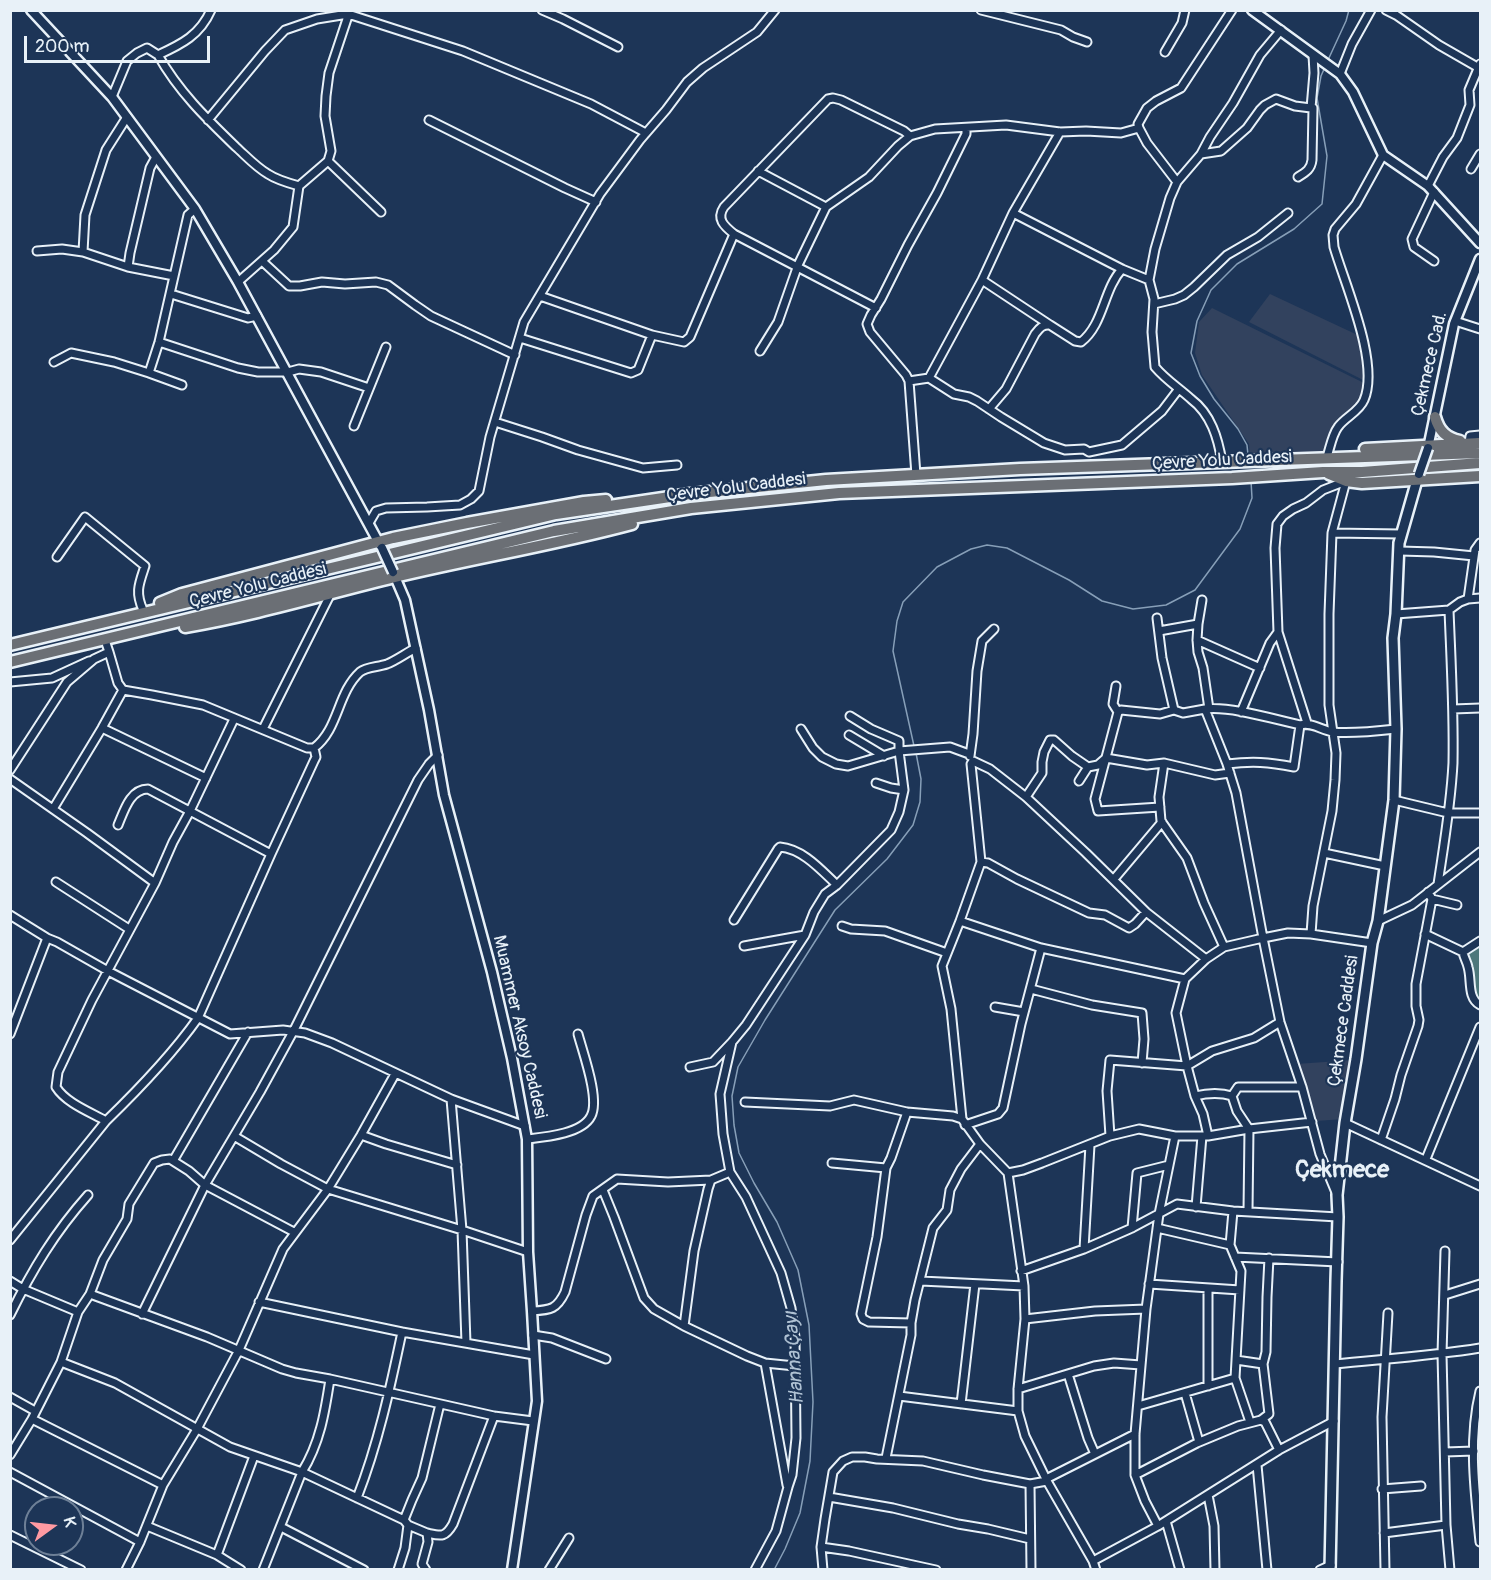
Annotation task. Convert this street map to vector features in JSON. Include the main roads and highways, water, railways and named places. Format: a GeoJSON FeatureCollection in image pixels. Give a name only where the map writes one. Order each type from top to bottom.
{"type":"FeatureCollection","features":[{"type":"Feature","properties":{"kind":"highway"},"geometry":{"type":"LineString","coordinates":[[1435,417],[1444,435],[1455,440],[1475,443]]}},
{"type":"Feature","properties":{"kind":"highway"},"geometry":{"type":"LineString","coordinates":[[1324,458],[1356,450],[1475,443]]}},
{"type":"Feature","properties":{"kind":"highway","name":"Çevre Yolu Caddesi"},"geometry":{"type":"LineString","coordinates":[[10,645],[556,514],[690,494],[826,480],[1020,469],[1480,453]]}},
{"type":"Feature","properties":{"kind":"highway","name":"Çevre Yolu Caddesi"},"geometry":{"type":"LineString","coordinates":[[10,662],[554,531],[692,508],[839,493],[1362,472],[1480,463]]}},
{"type":"Feature","properties":{"kind":"highway"},"geometry":{"type":"LineString","coordinates":[[1323,472],[1346,481],[1362,483],[1418,477],[1480,476]]}},
{"type":"Feature","properties":{"kind":"highway"},"geometry":{"type":"LineString","coordinates":[[131,615],[182,594],[467,523],[584,502],[690,494]]}},
{"type":"Feature","properties":{"kind":"highway"},"geometry":{"type":"LineString","coordinates":[[105,640],[208,623],[330,595],[394,574],[596,534],[692,508]]}},
{"type":"Feature","properties":{"kind":"main road","name":"Çekmece Caddesi"},"geometry":{"type":"LineString","coordinates":[[1330,1567],[1338,1262],[1336,1195],[1394,800],[1396,729],[1393,638],[1401,534],[1418,477]]}},
{"type":"Feature","properties":{"kind":"waterway"},"geometry":{"type":"LineString","coordinates":[[1328,60],[1349,10]]}},
{"type":"Feature","properties":{"kind":"waterway"},"geometry":{"type":"LineString","coordinates":[[1248,455],[1247,445],[1238,429],[1214,399],[1200,376],[1191,353],[1197,321],[1211,290],[1237,264],[1294,229],[1322,204],[1327,156],[1317,98],[1325,67]]}},
{"type":"Feature","properties":{"kind":"waterway"},"geometry":{"type":"LineString","coordinates":[[914,746],[893,651],[897,621],[903,602],[937,567],[971,549],[987,545],[1007,548],[1069,580],[1102,601],[1133,609],[1166,605],[1195,590],[1240,529],[1252,498],[1251,481]]}},
{"type":"Feature","properties":{"kind":"waterway","name":"Hanna Çayı"},"geometry":{"type":"LineString","coordinates":[[774,1570],[800,1513],[810,1461],[813,1402],[809,1325],[798,1270],[777,1222],[739,1153],[732,1096],[738,1067],[835,910],[887,859],[913,825],[920,802],[921,779],[916,753]]}},
{"type":"Feature","properties":{"kind":"district","name":"Çekmece"},"geometry":{"type":"Point","coordinates":[1342,1171]}}]}
